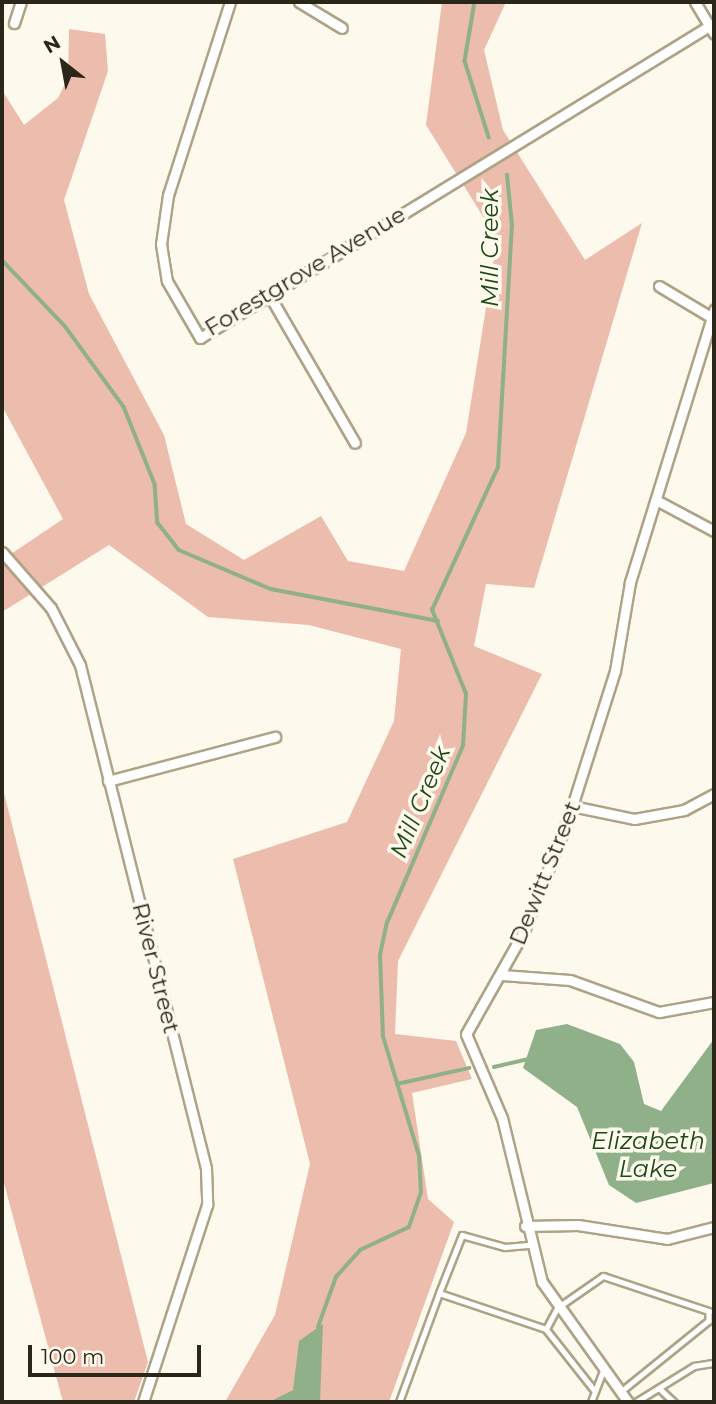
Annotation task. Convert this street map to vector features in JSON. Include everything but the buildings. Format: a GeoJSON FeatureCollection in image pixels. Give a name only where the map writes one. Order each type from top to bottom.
{"type":"FeatureCollection","features":[{"type":"Feature","properties":{"kind":"street"},"geometry":{"type":"LineString","coordinates":[[15,23],[21,2]]}},
{"type":"Feature","properties":{"kind":"street","name":"Forestgrove Avenue"},"geometry":{"type":"LineString","coordinates":[[230,2],[168,195],[161,244],[167,281],[200,338],[268,293],[713,28]]}},
{"type":"Feature","properties":{"kind":"street"},"geometry":{"type":"LineString","coordinates":[[299,2],[342,28]]}},
{"type":"Feature","properties":{"kind":"street"},"geometry":{"type":"LineString","coordinates":[[695,2],[713,28]]}},
{"type":"Feature","properties":{"kind":"street"},"geometry":{"type":"LineString","coordinates":[[659,286],[713,316]]}},
{"type":"Feature","properties":{"kind":"street"},"geometry":{"type":"LineString","coordinates":[[268,293],[355,443]]}},
{"type":"Feature","properties":{"kind":"street","name":"Dewitt Street"},"geometry":{"type":"LineString","coordinates":[[628,1402],[557,1308],[530,1245],[502,1118],[466,1034],[502,975],[572,806],[614,671],[630,582],[713,316]]}},
{"type":"Feature","properties":{"kind":"street"},"geometry":{"type":"LineString","coordinates":[[656,500],[714,531]]}},
{"type":"Feature","properties":{"kind":"street","name":"River Street"},"geometry":{"type":"LineString","coordinates":[[2,552],[51,608],[80,665],[206,1168],[207,1205],[144,1402]]}},
{"type":"Feature","properties":{"kind":"street"},"geometry":{"type":"LineString","coordinates":[[108,781],[275,737]]}},
{"type":"Feature","properties":{"kind":"street"},"geometry":{"type":"LineString","coordinates":[[572,806],[634,819],[684,810],[714,794]]}},
{"type":"Feature","properties":{"kind":"street"},"geometry":{"type":"LineString","coordinates":[[502,975],[570,980],[659,1012],[714,1002]]}},
{"type":"Feature","properties":{"kind":"street"},"geometry":{"type":"LineString","coordinates":[[525,1226],[578,1225],[667,1239],[714,1227]]}},
{"type":"Feature","properties":{"kind":"lane"},"geometry":{"type":"LineString","coordinates":[[399,1402],[462,1234],[505,1247],[530,1245]]}},
{"type":"Feature","properties":{"kind":"lane"},"geometry":{"type":"LineString","coordinates":[[546,1329],[557,1308],[611,1275],[709,1311],[709,1321],[621,1392]]}},
{"type":"Feature","properties":{"kind":"lane"},"geometry":{"type":"LineString","coordinates":[[439,1293],[546,1329],[595,1391]]}},
{"type":"Feature","properties":{"kind":"lane"},"geometry":{"type":"LineString","coordinates":[[636,1402],[694,1366],[714,1363]]}},
{"type":"Feature","properties":{"kind":"lane"},"geometry":{"type":"LineString","coordinates":[[591,1402],[603,1369]]}},
{"type":"Feature","properties":{"kind":"lane"},"geometry":{"type":"LineString","coordinates":[[659,1388],[674,1402]]}},
{"type":"Feature","properties":{"kind":"shaded area"},"geometry":{"type":"Polygon","coordinates":[[[442,2],[506,2],[484,50],[503,130],[585,260],[642,223],[534,588],[486,584],[474,646],[542,674],[398,961],[395,1034],[456,1041],[472,1079],[412,1093],[428,1199],[454,1222],[389,1402],[225,1402],[275,1315],[310,1164],[233,859],[347,822],[394,721],[401,649],[309,625],[208,617],[109,545],[2,612],[2,560],[63,519],[2,406],[2,90],[24,125],[58,98],[68,78],[69,29],[105,34],[108,71],[64,200],[89,294],[164,435],[186,524],[244,560],[321,516],[348,561],[404,571],[466,433],[497,239],[426,125],[442,2]]]}},
{"type":"Feature","properties":{"kind":"shaded area"},"geometry":{"type":"Polygon","coordinates":[[[2,785],[148,1362],[134,1402],[63,1402],[2,1176],[2,785]]]}},
{"type":"Feature","properties":{"kind":"water","name":"Elizabeth Lake"},"geometry":{"type":"Polygon","coordinates":[[[567,1024],[620,1044],[634,1062],[644,1104],[661,1111],[714,1039],[714,1183],[636,1203],[609,1185],[577,1107],[523,1068],[536,1030],[567,1024]]]}},
{"type":"Feature","properties":{"kind":"water"},"geometry":{"type":"Polygon","coordinates":[[[323,1324],[320,1402],[269,1402],[293,1390],[299,1341],[323,1324]]]}},
{"type":"Feature","properties":{"kind":"waterway","name":"Mill Creek"},"geometry":{"type":"LineString","coordinates":[[475,2],[465,61],[489,137]]}},
{"type":"Feature","properties":{"kind":"waterway","name":"Mill Creek"},"geometry":{"type":"LineString","coordinates":[[318,1327],[336,1277],[360,1250],[409,1227],[421,1193],[419,1156],[383,1037],[380,955],[387,923],[463,746],[466,694],[432,610],[498,467],[512,226],[507,175]]}},
{"type":"Feature","properties":{"kind":"waterway"},"geometry":{"type":"LineString","coordinates":[[2,260],[65,326],[124,407],[155,484],[158,523],[179,550],[271,589],[438,621]]}},
{"type":"Feature","properties":{"kind":"waterway"},"geometry":{"type":"LineString","coordinates":[[494,1067],[528,1059]]}},
{"type":"Feature","properties":{"kind":"waterway"},"geometry":{"type":"LineString","coordinates":[[397,1084],[469,1068]]}}]}
